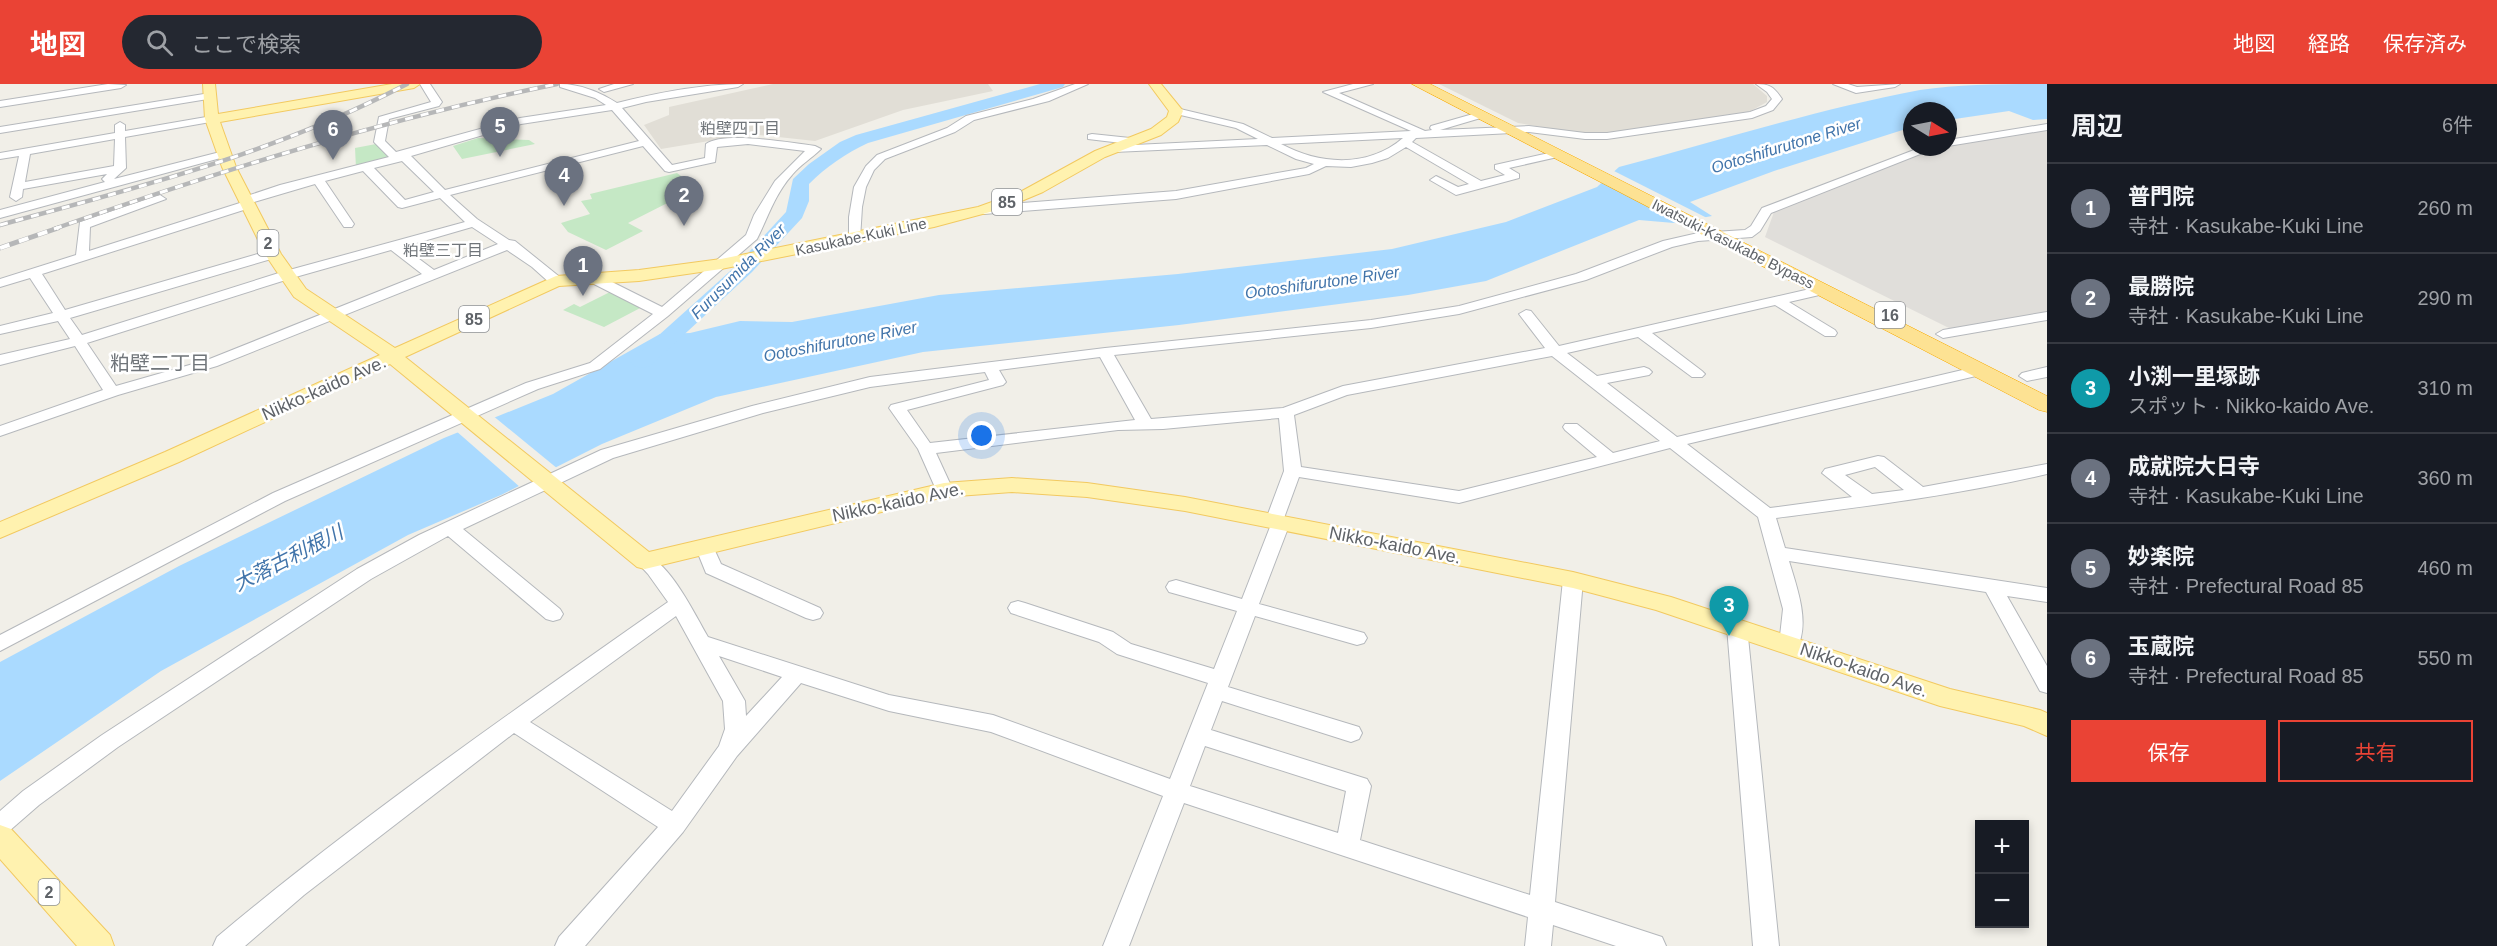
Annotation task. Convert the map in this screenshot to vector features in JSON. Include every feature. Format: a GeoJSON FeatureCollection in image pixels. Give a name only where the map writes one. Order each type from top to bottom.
{"type":"FeatureCollection","features":[{"type":"Feature","properties":{"kind":"highway","name":"Iwatsuki-Kasukabe Bypass"},"geometry":{"type":"LineString","coordinates":[[1419,84],[1480,115],[1517,130],[1558,154],[1599,172]]}},
{"type":"Feature","properties":{"kind":"highway","name":"Iwatsuki-Kasukabe Bypass"},"geometry":{"type":"LineString","coordinates":[[1431,84],[1830,289],[2047,394]]}},
{"type":"Feature","properties":{"kind":"highway","name":"Iwatsuki-Kasukabe Bypass"},"geometry":{"type":"LineString","coordinates":[[1830,289],[1918,340],[2047,405]]}},
{"type":"Feature","properties":{"kind":"highway","name":"16"},"geometry":{"type":"LineString","coordinates":[[1830,289],[2037,374],[2047,386]]}},
{"type":"Feature","properties":{"kind":"highway","name":"16"},"geometry":{"type":"LineString","coordinates":[[1918,340],[1971,373],[2047,412]]}},
{"type":"Feature","properties":{"kind":"main road"},"geometry":{"type":"LineString","coordinates":[[212,118],[414,84]]}},
{"type":"Feature","properties":{"kind":"main road"},"geometry":{"type":"LineString","coordinates":[[1155,84],[1176,111]]}},
{"type":"Feature","properties":{"kind":"main road","name":"2"},"geometry":{"type":"LineString","coordinates":[[210,90],[212,118],[224,154],[273,254],[287,275],[300,293],[386,349],[393,356]]}},
{"type":"Feature","properties":{"kind":"main road","name":"Kasukabe-Kuki Line"},"geometry":{"type":"LineString","coordinates":[[393,356],[556,280],[647,276],[721,266],[984,210],[1016,200],[1051,183],[1098,155],[1169,124],[1176,115],[1176,111]]}},
{"type":"Feature","properties":{"kind":"main road","name":"Nikko-kaido Ave."},"geometry":{"type":"LineString","coordinates":[[0,531],[172,457],[393,356],[645,561],[944,490],[1012,485],[1087,490],[1185,504],[1573,580],[1662,603],[1874,676],[1949,699],[2041,720]]}},
{"type":"Feature","properties":{"kind":"main road","name":"2"},"geometry":{"type":"LineString","coordinates":[[0,838],[98,946]]}},
{"type":"Feature","properties":{"kind":"street"},"geometry":{"type":"LineString","coordinates":[[0,104],[121,84],[120,168],[108,179],[113,185]]}},
{"type":"Feature","properties":{"kind":"street"},"geometry":{"type":"LineString","coordinates":[[425,84],[437,102],[384,117],[379,142],[393,155],[404,156],[474,223],[510,244],[545,269],[556,280]]}},
{"type":"Feature","properties":{"kind":"street"},"geometry":{"type":"LineString","coordinates":[[604,89],[628,84]]}},
{"type":"Feature","properties":{"kind":"street"},"geometry":{"type":"LineString","coordinates":[[645,99],[653,84]]}},
{"type":"Feature","properties":{"kind":"street"},"geometry":{"type":"LineString","coordinates":[[0,283],[318,179],[520,121],[615,107],[703,87],[738,84]]}},
{"type":"Feature","properties":{"kind":"street"},"geometry":{"type":"LineString","coordinates":[[854,239],[858,189],[877,159],[951,130],[960,121],[975,115],[1064,93],[1083,84]]}},
{"type":"Feature","properties":{"kind":"street"},"geometry":{"type":"LineString","coordinates":[[1176,111],[1247,129],[1292,154],[1322,164],[1370,161],[1389,153],[1413,137],[1417,129],[1328,92],[1368,84]]}},
{"type":"Feature","properties":{"kind":"street"},"geometry":{"type":"LineString","coordinates":[[1114,149],[1413,137],[1517,130],[1607,136],[1752,115],[1772,106],[1777,99],[1771,90],[1761,84]]}},
{"type":"Feature","properties":{"kind":"street"},"geometry":{"type":"LineString","coordinates":[[1838,84],[1856,90],[1895,84]]}},
{"type":"Feature","properties":{"kind":"street"},"geometry":{"type":"LineString","coordinates":[[0,644],[279,497],[532,386],[595,366],[721,266],[752,236],[754,227],[787,171],[815,148],[748,141],[712,144],[711,160],[669,169],[615,107],[599,96],[564,85]]}},
{"type":"Feature","properties":{"kind":"street"},"geometry":{"type":"LineString","coordinates":[[0,130],[120,110],[210,90]]}},
{"type":"Feature","properties":{"kind":"street"},"geometry":{"type":"LineString","coordinates":[[1438,135],[1434,130],[1437,126],[1480,115]]}},
{"type":"Feature","properties":{"kind":"street"},"geometry":{"type":"LineString","coordinates":[[0,156],[212,118]]}},
{"type":"Feature","properties":{"kind":"street"},"geometry":{"type":"LineString","coordinates":[[1957,141],[2047,127]]}},
{"type":"Feature","properties":{"kind":"street"},"geometry":{"type":"LineString","coordinates":[[1092,137],[1132,142]]}},
{"type":"Feature","properties":{"kind":"street"},"geometry":{"type":"LineString","coordinates":[[1413,137],[1479,186]]}},
{"type":"Feature","properties":{"kind":"street"},"geometry":{"type":"LineString","coordinates":[[366,167],[402,204],[644,143]]}},
{"type":"Feature","properties":{"kind":"street"},"geometry":{"type":"LineString","coordinates":[[15,210],[14,183],[24,152]]}},
{"type":"Feature","properties":{"kind":"street"},"geometry":{"type":"LineString","coordinates":[[0,214],[224,154]]}},
{"type":"Feature","properties":{"kind":"street"},"geometry":{"type":"LineString","coordinates":[[1436,180],[1456,192],[1515,176],[1498,167],[1558,154]]}},
{"type":"Feature","properties":{"kind":"street"},"geometry":{"type":"LineString","coordinates":[[0,825],[31,798],[110,741],[364,574],[545,481],[607,454],[758,409],[870,382],[1105,352],[1344,328],[1459,310],[1581,277],[1668,244],[1716,231],[1748,234],[1756,228],[1766,211],[1783,202],[1908,156]]}},
{"type":"Feature","properties":{"kind":"street"},"geometry":{"type":"LineString","coordinates":[[984,210],[1176,195],[1309,171],[1322,164]]}},
{"type":"Feature","properties":{"kind":"street"},"geometry":{"type":"LineString","coordinates":[[14,183],[120,168]]}},
{"type":"Feature","properties":{"kind":"street"},"geometry":{"type":"LineString","coordinates":[[318,179],[348,224]]}},
{"type":"Feature","properties":{"kind":"street"},"geometry":{"type":"LineString","coordinates":[[82,258],[84,225],[160,199]]}},
{"type":"Feature","properties":{"kind":"street"},"geometry":{"type":"LineString","coordinates":[[0,360],[78,341],[287,275],[474,223]]}},
{"type":"Feature","properties":{"kind":"street"},"geometry":{"type":"LineString","coordinates":[[0,431],[112,392],[212,363],[510,244]]}},
{"type":"Feature","properties":{"kind":"street"},"geometry":{"type":"LineString","coordinates":[[392,245],[432,275]]}},
{"type":"Feature","properties":{"kind":"street"},"geometry":{"type":"LineString","coordinates":[[0,330],[61,316],[273,254]]}},
{"type":"Feature","properties":{"kind":"street"},"geometry":{"type":"LineString","coordinates":[[34,273],[112,392]]}},
{"type":"Feature","properties":{"kind":"street"},"geometry":{"type":"LineString","coordinates":[[595,279],[663,313]]}},
{"type":"Feature","properties":{"kind":"street"},"geometry":{"type":"LineString","coordinates":[[926,449],[1118,425],[1286,413],[1343,391],[1555,351],[1830,289]]}},
{"type":"Feature","properties":{"kind":"street"},"geometry":{"type":"LineString","coordinates":[[1778,301],[1830,333]]}},
{"type":"Feature","properties":{"kind":"street"},"geometry":{"type":"LineString","coordinates":[[1526,314],[1555,351],[1671,443],[1766,514],[1793,609],[1789,645]]}},
{"type":"Feature","properties":{"kind":"street"},"geometry":{"type":"LineString","coordinates":[[1943,334],[2047,316]]}},
{"type":"Feature","properties":{"kind":"street"},"geometry":{"type":"LineString","coordinates":[[1641,332],[1697,374]]}},
{"type":"Feature","properties":{"kind":"street"},"geometry":{"type":"LineString","coordinates":[[1105,352],[1145,424]]}},
{"type":"Feature","properties":{"kind":"street"},"geometry":{"type":"LineString","coordinates":[[944,490],[926,449],[897,408],[998,382],[989,366]]}},
{"type":"Feature","properties":{"kind":"street"},"geometry":{"type":"LineString","coordinates":[[1594,381],[1644,372]]}},
{"type":"Feature","properties":{"kind":"street"},"geometry":{"type":"LineString","coordinates":[[1293,471],[1459,497],[1671,443],[1971,373]]}},
{"type":"Feature","properties":{"kind":"street"},"geometry":{"type":"LineString","coordinates":[[1116,946],[1248,608],[1278,523],[1293,471],[1286,413]]}},
{"type":"Feature","properties":{"kind":"street"},"geometry":{"type":"LineString","coordinates":[[1571,427],[1610,459]]}},
{"type":"Feature","properties":{"kind":"street"},"geometry":{"type":"LineString","coordinates":[[1868,500],[1831,472],[1878,461],[1919,493]]}},
{"type":"Feature","properties":{"kind":"street"},"geometry":{"type":"LineString","coordinates":[[1766,514],[2013,478],[2047,469]]}},
{"type":"Feature","properties":{"kind":"street"},"geometry":{"type":"LineString","coordinates":[[450,528],[553,614]]}},
{"type":"Feature","properties":{"kind":"street"},"geometry":{"type":"LineString","coordinates":[[704,546],[713,568],[813,613]]}},
{"type":"Feature","properties":{"kind":"street"},"geometry":{"type":"LineString","coordinates":[[1777,553],[2047,595]]}},
{"type":"Feature","properties":{"kind":"street"},"geometry":{"type":"LineString","coordinates":[[645,561],[656,569],[679,604],[734,701],[736,729],[729,750]]}},
{"type":"Feature","properties":{"kind":"street"},"geometry":{"type":"LineString","coordinates":[[1538,946],[1573,580]]}},
{"type":"Feature","properties":{"kind":"street"},"geometry":{"type":"LineString","coordinates":[[1176,587],[1357,638]]}},
{"type":"Feature","properties":{"kind":"street"},"geometry":{"type":"LineString","coordinates":[[1993,587],[2047,685]]}},
{"type":"Feature","properties":{"kind":"street"},"geometry":{"type":"LineString","coordinates":[[225,946],[295,888],[513,722],[679,604]]}},
{"type":"Feature","properties":{"kind":"street"},"geometry":{"type":"LineString","coordinates":[[1018,608],[1106,637],[1124,649],[1351,733]]}},
{"type":"Feature","properties":{"kind":"street"},"geometry":{"type":"LineString","coordinates":[[1737,627],[1766,946]]}},
{"type":"Feature","properties":{"kind":"street"},"geometry":{"type":"LineString","coordinates":[[702,643],[889,703],[993,724],[1177,791],[1542,908],[1643,944]]}},
{"type":"Feature","properties":{"kind":"street"},"geometry":{"type":"LineString","coordinates":[[568,946],[675,825],[729,750],[797,674]]}},
{"type":"Feature","properties":{"kind":"street"},"geometry":{"type":"LineString","coordinates":[[513,722],[675,825]]}},
{"type":"Feature","properties":{"kind":"street"},"geometry":{"type":"LineString","coordinates":[[1198,735],[1359,786],[1347,846]]}},
{"type":"Feature","properties":{"kind":"shaded area"},"geometry":{"type":"Polygon","coordinates":[[[773,84],[988,84],[993,91],[903,110],[815,141],[751,134],[661,149],[644,125],[669,115],[669,107],[773,84]]]}},
{"type":"Feature","properties":{"kind":"shaded area"},"geometry":{"type":"Polygon","coordinates":[[[1439,84],[1753,84],[1767,96],[1767,102],[1745,114],[1604,134],[1583,134],[1518,123],[1439,84]]]}},
{"type":"Feature","properties":{"kind":"shaded area"},"geometry":{"type":"Polygon","coordinates":[[[2047,128],[2047,312],[1951,329],[1765,237],[1774,212],[1912,156],[1957,156],[1957,143],[2047,128]]]}},
{"type":"Feature","properties":{"kind":"green space"},"geometry":{"type":"Polygon","coordinates":[[[478,138],[529,140],[535,144],[462,159],[453,146],[478,138]]]}},
{"type":"Feature","properties":{"kind":"green space"},"geometry":{"type":"Polygon","coordinates":[[[376,144],[389,158],[356,168],[355,148],[376,144]]]}},
{"type":"Feature","properties":{"kind":"green space"},"geometry":{"type":"Polygon","coordinates":[[[677,173],[697,188],[628,223],[643,231],[606,250],[568,232],[561,223],[590,214],[581,201],[592,199],[590,194],[677,173]]]}},
{"type":"Feature","properties":{"kind":"green space"},"geometry":{"type":"Polygon","coordinates":[[[612,291],[644,306],[604,327],[563,310],[574,304],[580,307],[612,291]]]}},
{"type":"Feature","properties":{"kind":"water"},"geometry":{"type":"Polygon","coordinates":[[[1999,84],[2047,84],[2047,119],[2033,120],[2009,111],[1957,119],[1957,102],[1903,102],[1903,130],[1774,171],[1690,202],[1712,216],[1674,223],[1639,220],[1486,281],[1408,295],[1179,325],[923,352],[716,397],[602,444],[501,495],[408,535],[161,671],[0,781],[0,662],[179,566],[444,438],[553,394],[660,334],[690,333],[740,321],[792,322],[939,295],[1178,274],[1392,249],[1506,222],[1597,187],[1619,167],[1806,116],[1920,90],[1999,84]]]}},
{"type":"Feature","properties":{"kind":"pier"},"geometry":{"type":"Polygon","coordinates":[[[1612,170],[1711,220],[1686,224],[1600,180],[1612,170]]]}},
{"type":"Feature","properties":{"kind":"pier"},"geometry":{"type":"Polygon","coordinates":[[[492,415],[558,469],[521,488],[455,430],[492,415]]]}},
{"type":"Feature","properties":{"kind":"waterway","name":"Furusumida River"},"geometry":{"type":"LineString","coordinates":[[642,361],[745,268],[795,214],[799,201],[800,183],[815,168],[846,146],[862,139],[1057,84]]}},
{"type":"Feature","properties":{"kind":"railway"},"geometry":{"type":"LineString","coordinates":[[0,225],[208,166],[258,149],[308,130],[407,84]]}},
{"type":"Feature","properties":{"kind":"railway"},"geometry":{"type":"LineString","coordinates":[[54,229],[303,148],[429,113],[557,84]]}},
{"type":"Feature","properties":{"kind":"railway"},"geometry":{"type":"LineString","coordinates":[[0,248],[58,228]]}},
{"type":"Feature","properties":{"kind":"place","name":"妙楽院"},"geometry":{"type":"Point","coordinates":[500,157]}},
{"type":"Feature","properties":{"kind":"place","name":"玉蔵院"},"geometry":{"type":"Point","coordinates":[333,160]}},
{"type":"Feature","properties":{"kind":"place","name":"成就院大日寺"},"geometry":{"type":"Point","coordinates":[564,206]}},
{"type":"Feature","properties":{"kind":"place","name":"最勝院"},"geometry":{"type":"Point","coordinates":[684,226]}},
{"type":"Feature","properties":{"kind":"place","name":"普門院"},"geometry":{"type":"Point","coordinates":[583,296]}},
{"type":"Feature","properties":{"kind":"place","name":"小渕一里塚跡"},"geometry":{"type":"Point","coordinates":[1729,636]}},
{"type":"Feature","properties":{"kind":"district","name":"粕壁四丁目"},"geometry":{"type":"Point","coordinates":[740,128]}},
{"type":"Feature","properties":{"kind":"district","name":"粕壁三丁目"},"geometry":{"type":"Point","coordinates":[443,250]}},
{"type":"Feature","properties":{"kind":"district","name":"粕壁二丁目"},"geometry":{"type":"Point","coordinates":[160,363]}},
{"type":"Feature","properties":{"kind":"water label","name":"Ootoshifurutone River"},"geometry":{"type":"Point","coordinates":[1786,145]}},
{"type":"Feature","properties":{"kind":"water label","name":"Ootoshifurutone River"},"geometry":{"type":"Point","coordinates":[1322,282]}},
{"type":"Feature","properties":{"kind":"water label","name":"Ootoshifurutone River"},"geometry":{"type":"Point","coordinates":[840,341]}},
{"type":"Feature","properties":{"kind":"water label","name":"大落古利根川"},"geometry":{"type":"Point","coordinates":[288,558]}}]}
